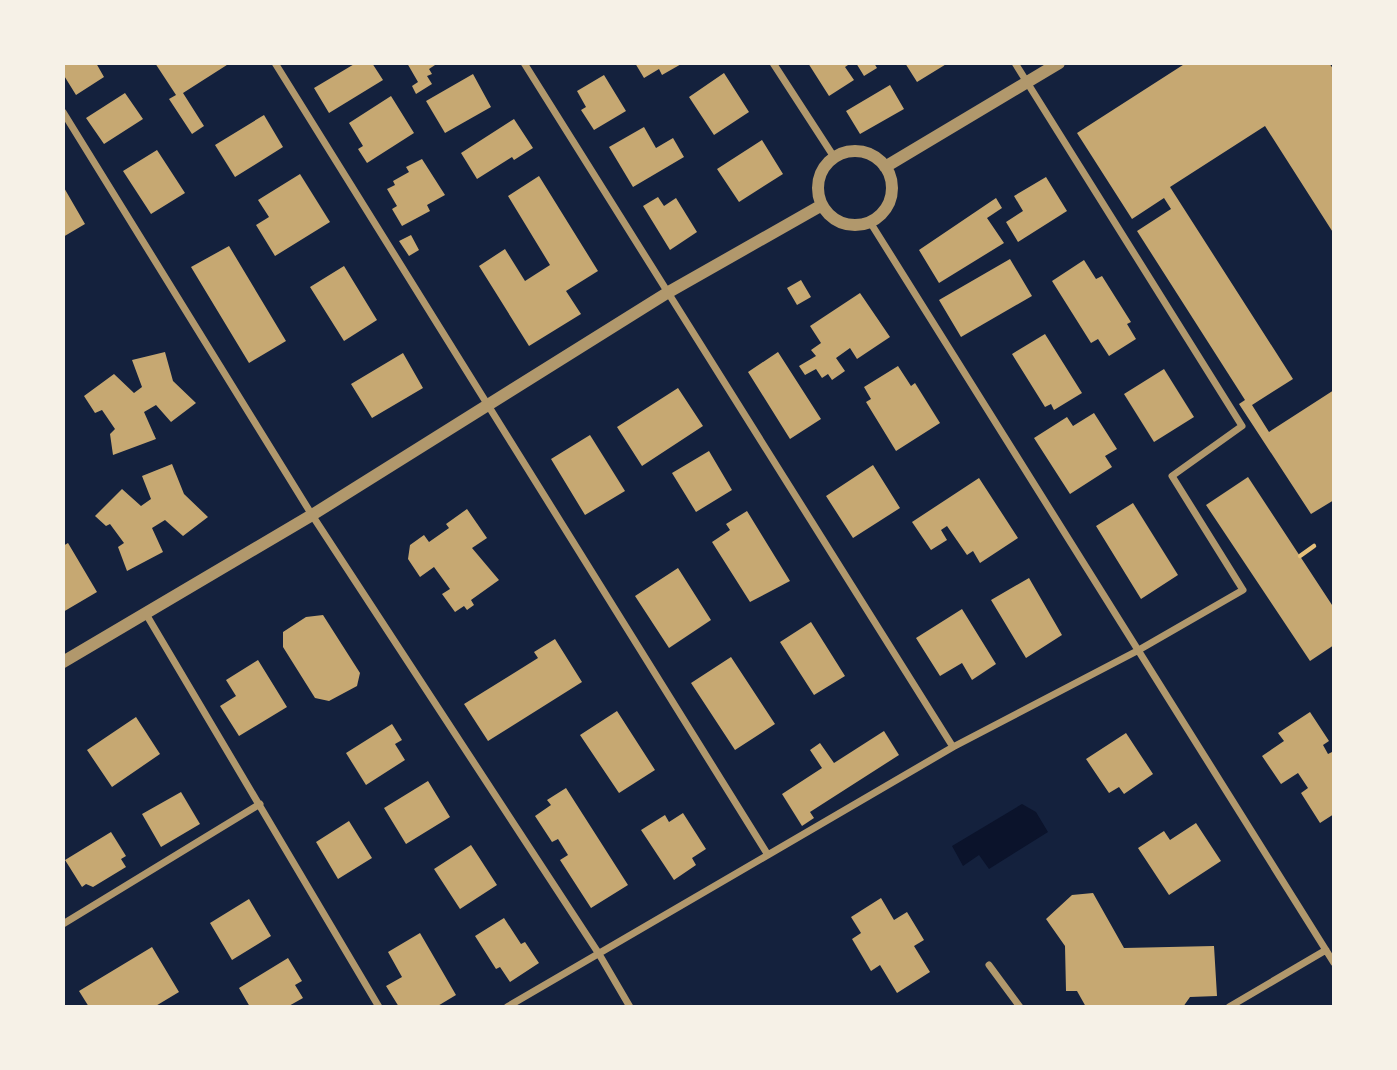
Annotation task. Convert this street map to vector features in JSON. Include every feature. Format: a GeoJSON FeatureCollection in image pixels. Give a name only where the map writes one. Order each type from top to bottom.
{"type":"FeatureCollection","features":[{"type":"Feature","properties":{"kind":"street"},"geometry":{"type":"LineString","coordinates":[[275,63],[768,855]]}},
{"type":"Feature","properties":{"kind":"street"},"geometry":{"type":"LineString","coordinates":[[524,63],[953,747]]}},
{"type":"Feature","properties":{"kind":"street"},"geometry":{"type":"LineString","coordinates":[[773,63],[834,157]]}},
{"type":"Feature","properties":{"kind":"street"},"geometry":{"type":"LineString","coordinates":[[507,1007],[953,747],[1137,651],[1243,590],[1172,476],[1242,426],[1016,63]]}},
{"type":"Feature","properties":{"kind":"street"},"geometry":{"type":"LineString","coordinates":[[886,167],[1059,63]]}},
{"type":"Feature","properties":{"kind":"street"},"geometry":{"type":"LineString","coordinates":[[63,112],[312,515],[630,1007]]}},
{"type":"Feature","properties":{"kind":"street"},"geometry":{"type":"LineString","coordinates":[[852,150],[861,151],[879,159],[886,167],[892,187],[891,198],[886,208],[870,222],[848,225],[829,214],[822,205],[819,179],[834,157],[852,150]]}},
{"type":"Feature","properties":{"kind":"street"},"geometry":{"type":"LineString","coordinates":[[63,662],[312,515],[667,293],[822,205]]}},
{"type":"Feature","properties":{"kind":"street"},"geometry":{"type":"LineString","coordinates":[[870,222],[1334,963]]}},
{"type":"Feature","properties":{"kind":"street"},"geometry":{"type":"LineString","coordinates":[[146,614],[379,1007]]}},
{"type":"Feature","properties":{"kind":"street"},"geometry":{"type":"LineString","coordinates":[[63,924],[260,804]]}},
{"type":"Feature","properties":{"kind":"street"},"geometry":{"type":"LineString","coordinates":[[1229,1007],[1326,950]]}},
{"type":"Feature","properties":{"kind":"street"},"geometry":{"type":"LineString","coordinates":[[989,965],[1020,1007]]}},
{"type":"Feature","properties":{"kind":"path"},"geometry":{"type":"LineString","coordinates":[[1300,556],[1314,546]]}},
{"type":"Feature","properties":{"kind":"water"},"geometry":{"type":"Polygon","coordinates":[[[1022,804],[1036,812],[1048,832],[989,869],[979,855],[963,866],[952,846],[1022,804]]]}},
{"type":"Feature","properties":{"kind":"building"},"geometry":{"type":"Polygon","coordinates":[[[63,63],[96,63],[104,77],[76,95],[63,74],[63,63]]]}},
{"type":"Feature","properties":{"kind":"building"},"geometry":{"type":"Polygon","coordinates":[[[155,63],[230,63],[183,93],[204,126],[192,134],[169,99],[176,95],[155,63]]]}},
{"type":"Feature","properties":{"kind":"building"},"geometry":{"type":"Polygon","coordinates":[[[356,63],[372,63],[383,80],[329,113],[314,88],[356,63]]]}},
{"type":"Feature","properties":{"kind":"building"},"geometry":{"type":"Polygon","coordinates":[[[407,63],[438,63],[429,69],[432,74],[427,76],[432,84],[416,94],[412,86],[418,82],[407,63]]]}},
{"type":"Feature","properties":{"kind":"building"},"geometry":{"type":"Polygon","coordinates":[[[635,63],[683,63],[662,75],[659,69],[644,78],[635,63]]]}},
{"type":"Feature","properties":{"kind":"building"},"geometry":{"type":"Polygon","coordinates":[[[808,63],[851,63],[845,67],[854,80],[829,96],[808,63]]]}},
{"type":"Feature","properties":{"kind":"building"},"geometry":{"type":"Polygon","coordinates":[[[856,63],[874,63],[877,68],[864,76],[856,63]]]}},
{"type":"Feature","properties":{"kind":"building"},"geometry":{"type":"Polygon","coordinates":[[[905,63],[948,63],[917,82],[905,63]]]}},
{"type":"Feature","properties":{"kind":"building"},"geometry":{"type":"Polygon","coordinates":[[[1186,63],[1329,63],[1334,70],[1334,234],[1265,126],[1170,187],[1293,379],[1252,405],[1269,432],[1334,390],[1334,500],[1311,514],[1239,404],[1245,400],[1137,231],[1171,209],[1164,198],[1132,219],[1077,133],[1186,63]]]}},
{"type":"Feature","properties":{"kind":"building"},"geometry":{"type":"Polygon","coordinates":[[[724,73],[749,112],[714,135],[689,97],[724,73]]]}},
{"type":"Feature","properties":{"kind":"building"},"geometry":{"type":"Polygon","coordinates":[[[473,74],[491,107],[445,133],[426,101],[473,74]]]}},
{"type":"Feature","properties":{"kind":"building"},"geometry":{"type":"Polygon","coordinates":[[[604,75],[626,111],[594,130],[581,110],[586,107],[577,91],[604,75]]]}},
{"type":"Feature","properties":{"kind":"building"},"geometry":{"type":"Polygon","coordinates":[[[890,85],[904,109],[860,134],[846,111],[890,85]]]}},
{"type":"Feature","properties":{"kind":"building"},"geometry":{"type":"Polygon","coordinates":[[[125,93],[143,119],[104,144],[86,118],[125,93]]]}},
{"type":"Feature","properties":{"kind":"building"},"geometry":{"type":"Polygon","coordinates":[[[391,96],[414,133],[367,163],[358,149],[363,146],[349,123],[391,96]]]}},
{"type":"Feature","properties":{"kind":"building"},"geometry":{"type":"Polygon","coordinates":[[[264,115],[283,147],[235,177],[215,145],[264,115]]]}},
{"type":"Feature","properties":{"kind":"building"},"geometry":{"type":"Polygon","coordinates":[[[514,119],[533,148],[514,160],[512,157],[477,179],[461,153],[514,119]]]}},
{"type":"Feature","properties":{"kind":"building"},"geometry":{"type":"Polygon","coordinates":[[[644,127],[656,148],[673,138],[684,157],[633,187],[609,147],[644,127]]]}},
{"type":"Feature","properties":{"kind":"building"},"geometry":{"type":"Polygon","coordinates":[[[762,140],[783,174],[739,202],[717,169],[762,140]]]}},
{"type":"Feature","properties":{"kind":"building"},"geometry":{"type":"Polygon","coordinates":[[[157,150],[185,193],[151,214],[123,171],[157,150]]]}},
{"type":"Feature","properties":{"kind":"building"},"geometry":{"type":"Polygon","coordinates":[[[422,159],[445,195],[427,205],[430,211],[402,226],[392,209],[397,206],[387,189],[395,185],[393,181],[409,172],[406,167],[422,159]]]}},
{"type":"Feature","properties":{"kind":"building"},"geometry":{"type":"Polygon","coordinates":[[[300,174],[330,222],[275,256],[256,225],[269,217],[258,200],[300,174]]]}},
{"type":"Feature","properties":{"kind":"building"},"geometry":{"type":"Polygon","coordinates":[[[539,176],[598,271],[566,291],[581,314],[529,346],[479,266],[505,249],[525,281],[550,265],[508,196],[539,176]]]}},
{"type":"Feature","properties":{"kind":"building"},"geometry":{"type":"Polygon","coordinates":[[[1046,177],[1067,211],[1018,242],[1006,222],[1023,211],[1014,196],[1046,177]]]}},
{"type":"Feature","properties":{"kind":"building"},"geometry":{"type":"Polygon","coordinates":[[[63,186],[85,224],[63,237],[63,186]]]}},
{"type":"Feature","properties":{"kind":"building"},"geometry":{"type":"Polygon","coordinates":[[[658,197],[664,206],[676,198],[697,232],[670,250],[643,206],[658,197]]]}},
{"type":"Feature","properties":{"kind":"building"},"geometry":{"type":"Polygon","coordinates":[[[996,198],[1002,208],[987,218],[1004,243],[939,283],[919,250],[996,198]]]}},
{"type":"Feature","properties":{"kind":"building"},"geometry":{"type":"Polygon","coordinates":[[[411,235],[419,250],[409,256],[399,241],[411,235]]]}},
{"type":"Feature","properties":{"kind":"building"},"geometry":{"type":"Polygon","coordinates":[[[229,246],[286,341],[249,363],[191,267],[229,246]]]}},
{"type":"Feature","properties":{"kind":"building"},"geometry":{"type":"Polygon","coordinates":[[[1010,259],[1032,296],[961,337],[939,300],[1010,259]]]}},
{"type":"Feature","properties":{"kind":"building"},"geometry":{"type":"Polygon","coordinates":[[[1084,260],[1096,279],[1102,276],[1131,322],[1127,324],[1136,339],[1109,356],[1098,339],[1091,343],[1052,281],[1084,260]]]}},
{"type":"Feature","properties":{"kind":"building"},"geometry":{"type":"Polygon","coordinates":[[[344,266],[377,320],[344,341],[310,287],[344,266]]]}},
{"type":"Feature","properties":{"kind":"building"},"geometry":{"type":"Polygon","coordinates":[[[801,280],[811,297],[797,305],[787,288],[801,280]]]}},
{"type":"Feature","properties":{"kind":"building"},"geometry":{"type":"Polygon","coordinates":[[[860,293],[890,337],[857,359],[850,348],[836,358],[845,371],[832,380],[828,374],[822,378],[816,369],[805,375],[799,366],[816,356],[811,350],[821,343],[810,326],[860,293]]]}},
{"type":"Feature","properties":{"kind":"building"},"geometry":{"type":"Polygon","coordinates":[[[1045,334],[1082,393],[1054,410],[1051,404],[1045,407],[1012,354],[1045,334]]]}},
{"type":"Feature","properties":{"kind":"building"},"geometry":{"type":"Polygon","coordinates":[[[165,352],[173,381],[196,403],[171,422],[156,405],[144,412],[156,439],[113,455],[110,434],[115,429],[102,410],[95,413],[84,396],[114,374],[134,393],[142,387],[132,360],[165,352]]]}},
{"type":"Feature","properties":{"kind":"building"},"geometry":{"type":"Polygon","coordinates":[[[778,352],[821,419],[790,439],[748,372],[778,352]]]}},
{"type":"Feature","properties":{"kind":"building"},"geometry":{"type":"Polygon","coordinates":[[[403,353],[423,388],[372,418],[351,384],[403,353]]]}},
{"type":"Feature","properties":{"kind":"building"},"geometry":{"type":"Polygon","coordinates":[[[898,366],[911,386],[915,383],[940,423],[896,451],[866,402],[871,399],[864,387],[898,366]]]}},
{"type":"Feature","properties":{"kind":"building"},"geometry":{"type":"Polygon","coordinates":[[[1164,369],[1194,417],[1154,442],[1124,394],[1164,369]]]}},
{"type":"Feature","properties":{"kind":"building"},"geometry":{"type":"Polygon","coordinates":[[[678,388],[703,426],[642,466],[617,427],[678,388]]]}},
{"type":"Feature","properties":{"kind":"building"},"geometry":{"type":"Polygon","coordinates":[[[1094,413],[1117,449],[1105,456],[1112,467],[1070,494],[1034,438],[1067,417],[1073,426],[1094,413]]]}},
{"type":"Feature","properties":{"kind":"building"},"geometry":{"type":"Polygon","coordinates":[[[590,435],[625,491],[585,515],[551,459],[590,435]]]}},
{"type":"Feature","properties":{"kind":"building"},"geometry":{"type":"Polygon","coordinates":[[[709,451],[732,490],[696,512],[672,473],[709,451]]]}},
{"type":"Feature","properties":{"kind":"building"},"geometry":{"type":"Polygon","coordinates":[[[172,464],[184,494],[208,517],[183,536],[165,520],[152,528],[163,552],[127,571],[118,547],[124,543],[110,524],[106,526],[95,516],[122,489],[141,506],[151,499],[142,476],[172,464]]]}},
{"type":"Feature","properties":{"kind":"building"},"geometry":{"type":"Polygon","coordinates":[[[873,465],[900,508],[853,538],[826,496],[873,465]]]}},
{"type":"Feature","properties":{"kind":"building"},"geometry":{"type":"Polygon","coordinates":[[[1248,477],[1334,608],[1334,645],[1310,661],[1206,505],[1248,477]]]}},
{"type":"Feature","properties":{"kind":"building"},"geometry":{"type":"Polygon","coordinates":[[[979,478],[1018,538],[980,563],[973,551],[967,555],[947,526],[941,530],[947,540],[931,550],[912,522],[979,478]]]}},
{"type":"Feature","properties":{"kind":"building"},"geometry":{"type":"Polygon","coordinates":[[[1133,503],[1178,575],[1141,599],[1096,526],[1133,503]]]}},
{"type":"Feature","properties":{"kind":"building"},"geometry":{"type":"Polygon","coordinates":[[[467,509],[487,538],[472,548],[499,580],[471,600],[474,605],[467,610],[464,606],[455,612],[442,594],[450,589],[434,567],[420,577],[408,559],[410,545],[424,535],[429,542],[449,528],[446,524],[467,509]]]}},
{"type":"Feature","properties":{"kind":"building"},"geometry":{"type":"Polygon","coordinates":[[[747,511],[790,581],[750,602],[712,542],[730,530],[726,524],[747,511]]]}},
{"type":"Feature","properties":{"kind":"building"},"geometry":{"type":"Polygon","coordinates":[[[68,543],[97,592],[63,612],[63,546],[68,543]]]}},
{"type":"Feature","properties":{"kind":"building"},"geometry":{"type":"Polygon","coordinates":[[[678,568],[711,620],[669,648],[635,596],[678,568]]]}},
{"type":"Feature","properties":{"kind":"building"},"geometry":{"type":"Polygon","coordinates":[[[1029,578],[1062,635],[1026,658],[991,600],[1029,578]]]}},
{"type":"Feature","properties":{"kind":"building"},"geometry":{"type":"Polygon","coordinates":[[[962,609],[996,664],[972,680],[962,663],[940,676],[916,638],[962,609]]]}},
{"type":"Feature","properties":{"kind":"building"},"geometry":{"type":"Polygon","coordinates":[[[323,615],[360,673],[357,686],[329,701],[315,698],[283,647],[283,632],[306,617],[323,615]]]}},
{"type":"Feature","properties":{"kind":"building"},"geometry":{"type":"Polygon","coordinates":[[[811,622],[845,676],[814,695],[780,642],[811,622]]]}},
{"type":"Feature","properties":{"kind":"building"},"geometry":{"type":"Polygon","coordinates":[[[555,639],[582,682],[488,741],[464,704],[538,658],[534,652],[555,639]]]}},
{"type":"Feature","properties":{"kind":"building"},"geometry":{"type":"Polygon","coordinates":[[[731,657],[775,724],[735,750],[691,683],[731,657]]]}},
{"type":"Feature","properties":{"kind":"building"},"geometry":{"type":"Polygon","coordinates":[[[258,660],[287,707],[239,736],[220,706],[236,696],[226,680],[258,660]]]}},
{"type":"Feature","properties":{"kind":"building"},"geometry":{"type":"Polygon","coordinates":[[[617,711],[655,770],[619,793],[580,735],[617,711]]]}},
{"type":"Feature","properties":{"kind":"building"},"geometry":{"type":"Polygon","coordinates":[[[1310,712],[1329,741],[1323,745],[1328,754],[1334,751],[1334,814],[1320,823],[1301,793],[1308,788],[1298,773],[1281,784],[1262,756],[1284,741],[1278,733],[1310,712]]]}},
{"type":"Feature","properties":{"kind":"building"},"geometry":{"type":"Polygon","coordinates":[[[136,717],[160,754],[112,787],[87,750],[136,717]]]}},
{"type":"Feature","properties":{"kind":"building"},"geometry":{"type":"Polygon","coordinates":[[[392,724],[402,740],[395,744],[405,760],[366,785],[346,753],[392,724]]]}},
{"type":"Feature","properties":{"kind":"building"},"geometry":{"type":"Polygon","coordinates":[[[884,731],[899,755],[810,812],[814,818],[802,826],[782,794],[822,768],[810,750],[820,743],[834,763],[884,731]]]}},
{"type":"Feature","properties":{"kind":"building"},"geometry":{"type":"Polygon","coordinates":[[[1126,733],[1153,774],[1124,794],[1119,787],[1109,793],[1086,759],[1126,733]]]}},
{"type":"Feature","properties":{"kind":"building"},"geometry":{"type":"Polygon","coordinates":[[[428,781],[450,817],[406,844],[384,808],[428,781]]]}},
{"type":"Feature","properties":{"kind":"building"},"geometry":{"type":"Polygon","coordinates":[[[566,788],[628,885],[591,908],[560,860],[568,855],[558,839],[552,842],[535,816],[551,805],[547,800],[566,788]]]}},
{"type":"Feature","properties":{"kind":"building"},"geometry":{"type":"Polygon","coordinates":[[[181,792],[200,824],[161,847],[142,814],[181,792]]]}},
{"type":"Feature","properties":{"kind":"building"},"geometry":{"type":"Polygon","coordinates":[[[683,813],[706,849],[692,858],[696,865],[674,880],[641,830],[665,815],[669,822],[683,813]]]}},
{"type":"Feature","properties":{"kind":"building"},"geometry":{"type":"Polygon","coordinates":[[[349,821],[372,858],[338,879],[316,842],[349,821]]]}},
{"type":"Feature","properties":{"kind":"building"},"geometry":{"type":"Polygon","coordinates":[[[1196,823],[1221,861],[1169,895],[1138,848],[1164,831],[1170,840],[1196,823]]]}},
{"type":"Feature","properties":{"kind":"building"},"geometry":{"type":"Polygon","coordinates":[[[111,832],[126,856],[121,859],[126,867],[93,887],[86,884],[82,887],[65,860],[111,832]]]}},
{"type":"Feature","properties":{"kind":"building"},"geometry":{"type":"Polygon","coordinates":[[[471,845],[497,885],[460,909],[434,869],[471,845]]]}},
{"type":"Feature","properties":{"kind":"building"},"geometry":{"type":"Polygon","coordinates":[[[1093,893],[1124,948],[1214,946],[1217,996],[1190,997],[1183,1007],[1086,1007],[1077,991],[1066,991],[1065,946],[1046,919],[1072,895],[1093,893]]]}},
{"type":"Feature","properties":{"kind":"building"},"geometry":{"type":"Polygon","coordinates":[[[881,898],[894,920],[907,912],[924,940],[914,946],[930,972],[897,993],[880,965],[871,971],[852,939],[861,933],[851,917],[881,898]]]}},
{"type":"Feature","properties":{"kind":"building"},"geometry":{"type":"Polygon","coordinates":[[[249,899],[271,936],[232,960],[210,923],[249,899]]]}},
{"type":"Feature","properties":{"kind":"building"},"geometry":{"type":"Polygon","coordinates":[[[504,918],[521,944],[525,942],[539,963],[510,982],[500,967],[496,969],[475,936],[504,918]]]}},
{"type":"Feature","properties":{"kind":"building"},"geometry":{"type":"Polygon","coordinates":[[[420,933],[456,995],[436,1007],[399,1007],[386,986],[402,977],[388,952],[420,933]]]}},
{"type":"Feature","properties":{"kind":"building"},"geometry":{"type":"Polygon","coordinates":[[[152,947],[179,992],[154,1007],[89,1007],[79,991],[152,947]]]}},
{"type":"Feature","properties":{"kind":"building"},"geometry":{"type":"Polygon","coordinates":[[[288,958],[302,981],[295,985],[303,998],[287,1007],[250,1007],[239,988],[288,958]]]}}]}
